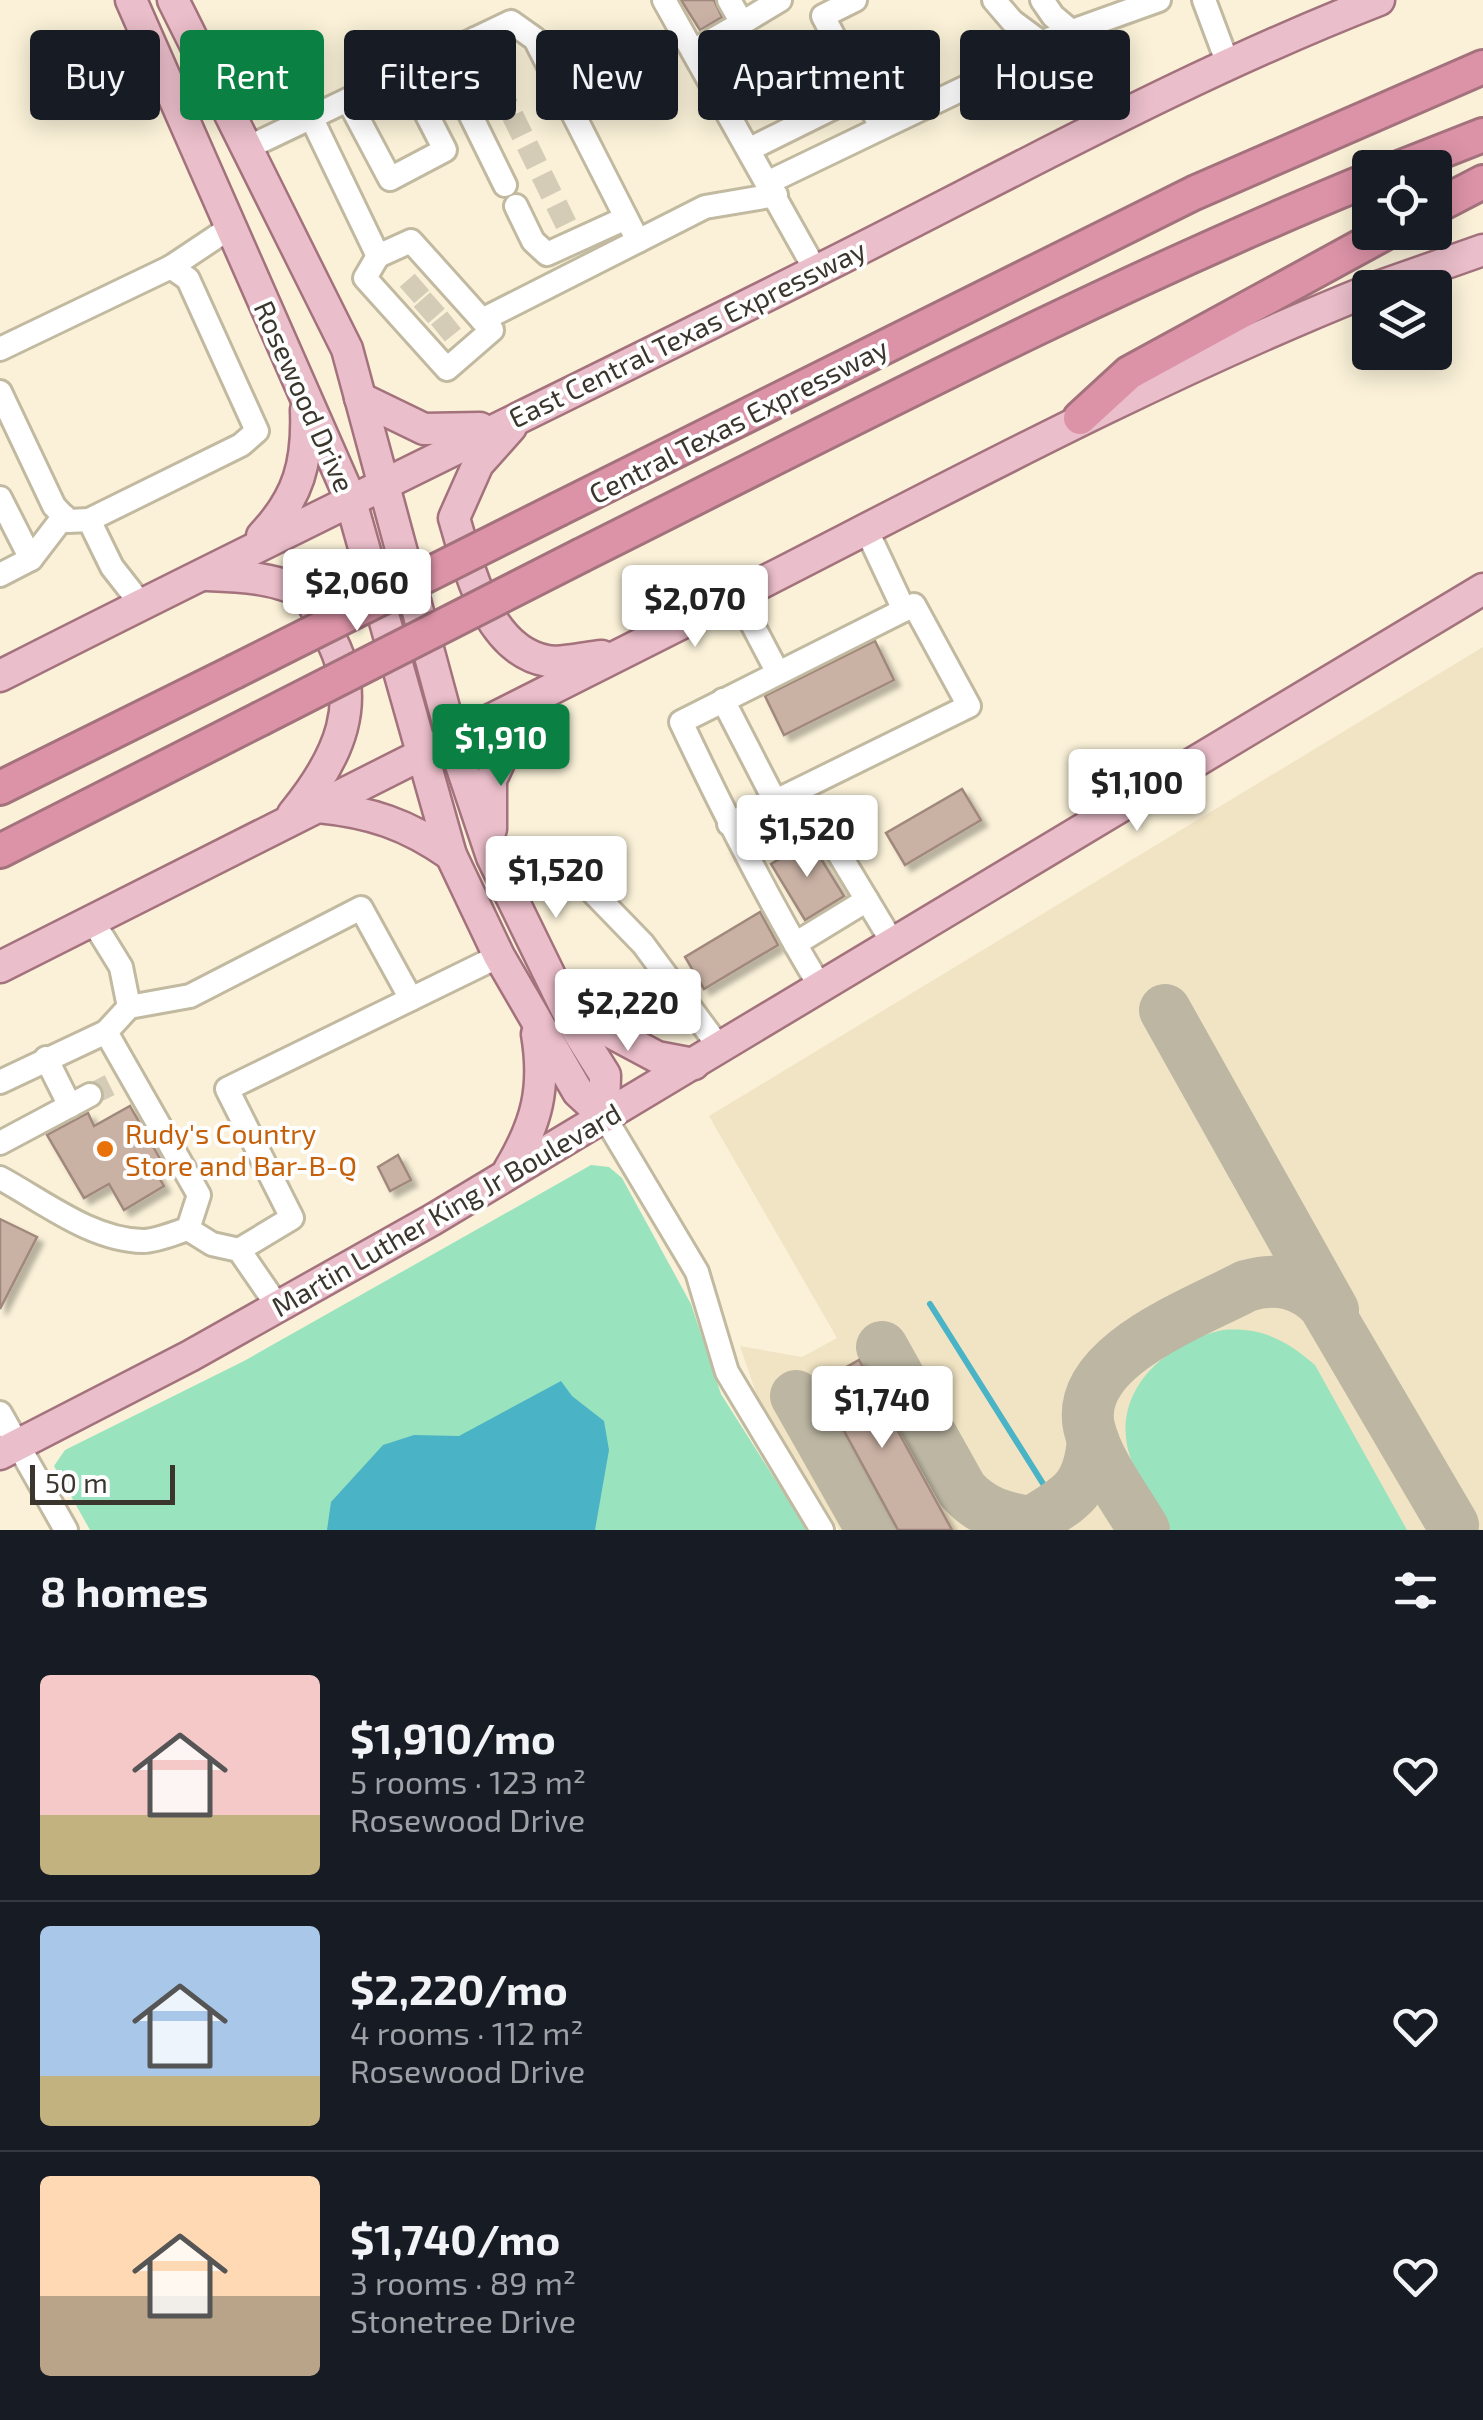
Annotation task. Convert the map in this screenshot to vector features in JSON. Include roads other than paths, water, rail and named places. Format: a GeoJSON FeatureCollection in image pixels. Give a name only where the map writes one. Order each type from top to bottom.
{"type":"FeatureCollection","features":[{"type":"Feature","properties":{"kind":"highway","name":"Central Texas Expressway"},"geometry":{"type":"LineString","coordinates":[[0,788],[1194,192],[1483,67]]}},
{"type":"Feature","properties":{"kind":"highway"},"geometry":{"type":"LineString","coordinates":[[1445,150],[1483,135]]}},
{"type":"Feature","properties":{"kind":"highway"},"geometry":{"type":"LineString","coordinates":[[1452,198],[1483,182]]}},
{"type":"Feature","properties":{"kind":"highway","name":"Central Texas Expressway"},"geometry":{"type":"LineString","coordinates":[[0,852],[1000,347],[1279,216],[1352,186]]}},
{"type":"Feature","properties":{"kind":"highway"},"geometry":{"type":"LineString","coordinates":[[1080,418],[1130,373],[1354,250]]}},
{"type":"Feature","properties":{"kind":"main road","name":"Rosewood Drive"},"geometry":{"type":"LineString","coordinates":[[131,0],[350,498],[451,855],[499,956],[578,1092],[604,1116]]}},
{"type":"Feature","properties":{"kind":"main road","name":"Rosewood Drive"},"geometry":{"type":"LineString","coordinates":[[173,0],[347,349],[453,741],[509,896],[605,1075],[604,1116]]}},
{"type":"Feature","properties":{"kind":"main road","name":"East Central Texas Expressway"},"geometry":{"type":"LineString","coordinates":[[1130,109],[1362,3]]}},
{"type":"Feature","properties":{"kind":"main road","name":"East Central Texas Expressway"},"geometry":{"type":"LineString","coordinates":[[0,676],[384,481],[816,271],[1108,120]]}},
{"type":"Feature","properties":{"kind":"main road"},"geometry":{"type":"LineString","coordinates":[[1427,270],[1483,250]]}},
{"type":"Feature","properties":{"kind":"main road"},"geometry":{"type":"LineString","coordinates":[[0,967],[453,741],[1080,418],[1244,341],[1352,297]]}},
{"type":"Feature","properties":{"kind":"main road"},"geometry":{"type":"LineString","coordinates":[[248,550],[294,494],[307,449],[306,397]]}},
{"type":"Feature","properties":{"kind":"main road"},"geometry":{"type":"LineString","coordinates":[[360,398],[424,429],[451,432],[511,420]]}},
{"type":"Feature","properties":{"kind":"main road"},"geometry":{"type":"LineString","coordinates":[[511,420],[478,464],[454,518],[471,577],[508,642],[548,661],[623,653]]}},
{"type":"Feature","properties":{"kind":"main road"},"geometry":{"type":"LineString","coordinates":[[199,575],[259,578],[308,597],[342,657],[344,731],[326,773],[288,820]]}},
{"type":"Feature","properties":{"kind":"main road","name":"Martin Luther King Jr Boulevard"},"geometry":{"type":"LineString","coordinates":[[9,1449],[279,1308],[506,1176],[1483,589]]}},
{"type":"Feature","properties":{"kind":"main road"},"geometry":{"type":"LineString","coordinates":[[492,857],[491,780],[527,702]]}},
{"type":"Feature","properties":{"kind":"main road"},"geometry":{"type":"LineString","coordinates":[[318,807],[360,811],[398,822],[451,855]]}},
{"type":"Feature","properties":{"kind":"main road"},"geometry":{"type":"LineString","coordinates":[[568,1010],[657,1056],[707,1056]]}},
{"type":"Feature","properties":{"kind":"main road"},"geometry":{"type":"LineString","coordinates":[[506,1176],[533,1131],[540,1103],[543,1072],[534,1016]]}},
{"type":"Feature","properties":{"kind":"street"},"geometry":{"type":"LineString","coordinates":[[664,0],[816,271]]}},
{"type":"Feature","properties":{"kind":"street"},"geometry":{"type":"LineString","coordinates":[[728,0],[742,23]]}},
{"type":"Feature","properties":{"kind":"street"},"geometry":{"type":"LineString","coordinates":[[692,51],[780,0]]}},
{"type":"Feature","properties":{"kind":"street"},"geometry":{"type":"LineString","coordinates":[[830,30],[823,16],[855,0]]}},
{"type":"Feature","properties":{"kind":"street"},"geometry":{"type":"LineString","coordinates":[[994,0],[1023,30]]}},
{"type":"Feature","properties":{"kind":"street"},"geometry":{"type":"LineString","coordinates":[[1042,0],[1053,16],[1071,30]]}},
{"type":"Feature","properties":{"kind":"street"},"geometry":{"type":"LineString","coordinates":[[1075,30],[1159,0]]}},
{"type":"Feature","properties":{"kind":"street"},"geometry":{"type":"LineString","coordinates":[[1204,0],[1228,64]]}},
{"type":"Feature","properties":{"kind":"street"},"geometry":{"type":"LineString","coordinates":[[494,30],[511,22],[535,38],[638,241]]}},
{"type":"Feature","properties":{"kind":"street"},"geometry":{"type":"LineString","coordinates":[[454,325],[718,202],[773,189],[881,127],[960,89]]}},
{"type":"Feature","properties":{"kind":"street"},"geometry":{"type":"LineString","coordinates":[[247,148],[306,120]]}},
{"type":"Feature","properties":{"kind":"street"},"geometry":{"type":"LineString","coordinates":[[311,120],[378,256]]}},
{"type":"Feature","properties":{"kind":"street"},"geometry":{"type":"LineString","coordinates":[[359,120],[390,179],[446,150],[430,120]]}},
{"type":"Feature","properties":{"kind":"street"},"geometry":{"type":"LineString","coordinates":[[473,120],[534,241],[546,254],[571,235],[626,218]]}},
{"type":"Feature","properties":{"kind":"street"},"geometry":{"type":"LineString","coordinates":[[750,149],[809,120]]}},
{"type":"Feature","properties":{"kind":"street"},"geometry":{"type":"LineString","coordinates":[[877,120],[881,127]]}},
{"type":"Feature","properties":{"kind":"street"},"geometry":{"type":"LineString","coordinates":[[0,349],[171,267],[231,227]]}},
{"type":"Feature","properties":{"kind":"street"},"geometry":{"type":"LineString","coordinates":[[454,325],[430,307],[414,288],[365,278],[378,256],[411,242],[414,288],[430,307],[454,325]]}},
{"type":"Feature","properties":{"kind":"street"},"geometry":{"type":"LineString","coordinates":[[0,392],[68,520],[89,520],[241,446],[257,431],[188,280],[171,267]]}},
{"type":"Feature","properties":{"kind":"street"},"geometry":{"type":"LineString","coordinates":[[0,498],[31,558]]}},
{"type":"Feature","properties":{"kind":"street"},"geometry":{"type":"LineString","coordinates":[[0,575],[31,558],[64,516]]}},
{"type":"Feature","properties":{"kind":"street"},"geometry":{"type":"LineString","coordinates":[[89,520],[112,567],[140,604]]}},
{"type":"Feature","properties":{"kind":"street"},"geometry":{"type":"LineString","coordinates":[[866,529],[904,610]]}},
{"type":"Feature","properties":{"kind":"street"},"geometry":{"type":"LineString","coordinates":[[737,596],[778,673]]}},
{"type":"Feature","properties":{"kind":"street"},"geometry":{"type":"LineString","coordinates":[[729,824],[969,706],[914,604],[681,722],[729,824],[821,988]]}},
{"type":"Feature","properties":{"kind":"street"},"geometry":{"type":"LineString","coordinates":[[724,700],[775,801]]}},
{"type":"Feature","properties":{"kind":"street"},"geometry":{"type":"LineString","coordinates":[[832,842],[894,944]]}},
{"type":"Feature","properties":{"kind":"street"},"geometry":{"type":"LineString","coordinates":[[509,896],[553,872],[567,870],[579,878],[643,944],[707,1056]]}},
{"type":"Feature","properties":{"kind":"street"},"geometry":{"type":"LineString","coordinates":[[795,944],[868,900]]}},
{"type":"Feature","properties":{"kind":"street"},"geometry":{"type":"LineString","coordinates":[[0,1082],[106,1032],[129,1006],[190,996],[362,908],[411,999]]}},
{"type":"Feature","properties":{"kind":"street"},"geometry":{"type":"LineString","coordinates":[[92,920],[121,966],[129,1006]]}},
{"type":"Feature","properties":{"kind":"street"},"geometry":{"type":"LineString","coordinates":[[239,1250],[292,1218],[227,1089],[499,956]]}},
{"type":"Feature","properties":{"kind":"street"},"geometry":{"type":"LineString","coordinates":[[106,1032],[124,1078],[199,1195],[188,1229]]}},
{"type":"Feature","properties":{"kind":"street"},"geometry":{"type":"LineString","coordinates":[[0,1143],[80,1101],[46,1058]]}},
{"type":"Feature","properties":{"kind":"street"},"geometry":{"type":"LineString","coordinates":[[604,1116],[697,1272],[726,1372],[822,1530]]}},
{"type":"Feature","properties":{"kind":"street"},"geometry":{"type":"LineString","coordinates":[[0,1178],[85,1225],[117,1237],[146,1241],[188,1229],[212,1244],[239,1250],[279,1308]]}},
{"type":"Feature","properties":{"kind":"street"},"geometry":{"type":"LineString","coordinates":[[0,1412],[9,1449],[66,1530]]}},
{"type":"Feature","properties":{"kind":"water"},"geometry":{"type":"Polygon","coordinates":[[[561,1381],[572,1396],[604,1421],[609,1450],[595,1530],[327,1530],[331,1502],[383,1445],[414,1435],[459,1436],[561,1381]]]}},
{"type":"Feature","properties":{"kind":"waterway"},"geometry":{"type":"LineString","coordinates":[[930,1304],[1047,1490]]}},
{"type":"Feature","properties":{"kind":"tunnel"},"geometry":{"type":"LineString","coordinates":[[515,120],[568,228]]}},
{"type":"Feature","properties":{"kind":"tunnel"},"geometry":{"type":"LineString","coordinates":[[407,295],[422,282]]}},
{"type":"Feature","properties":{"kind":"tunnel"},"geometry":{"type":"LineString","coordinates":[[421,315],[438,300]]}},
{"type":"Feature","properties":{"kind":"tunnel"},"geometry":{"type":"LineString","coordinates":[[438,333],[454,320]]}},
{"type":"Feature","properties":{"kind":"tunnel"},"geometry":{"type":"LineString","coordinates":[[90,1095],[116,1082]]}},
{"type":"Feature","properties":{"kind":"place","name":"Rudy's Country Store and Bar-B-Q"},"geometry":{"type":"Point","coordinates":[105,1149]}}]}
